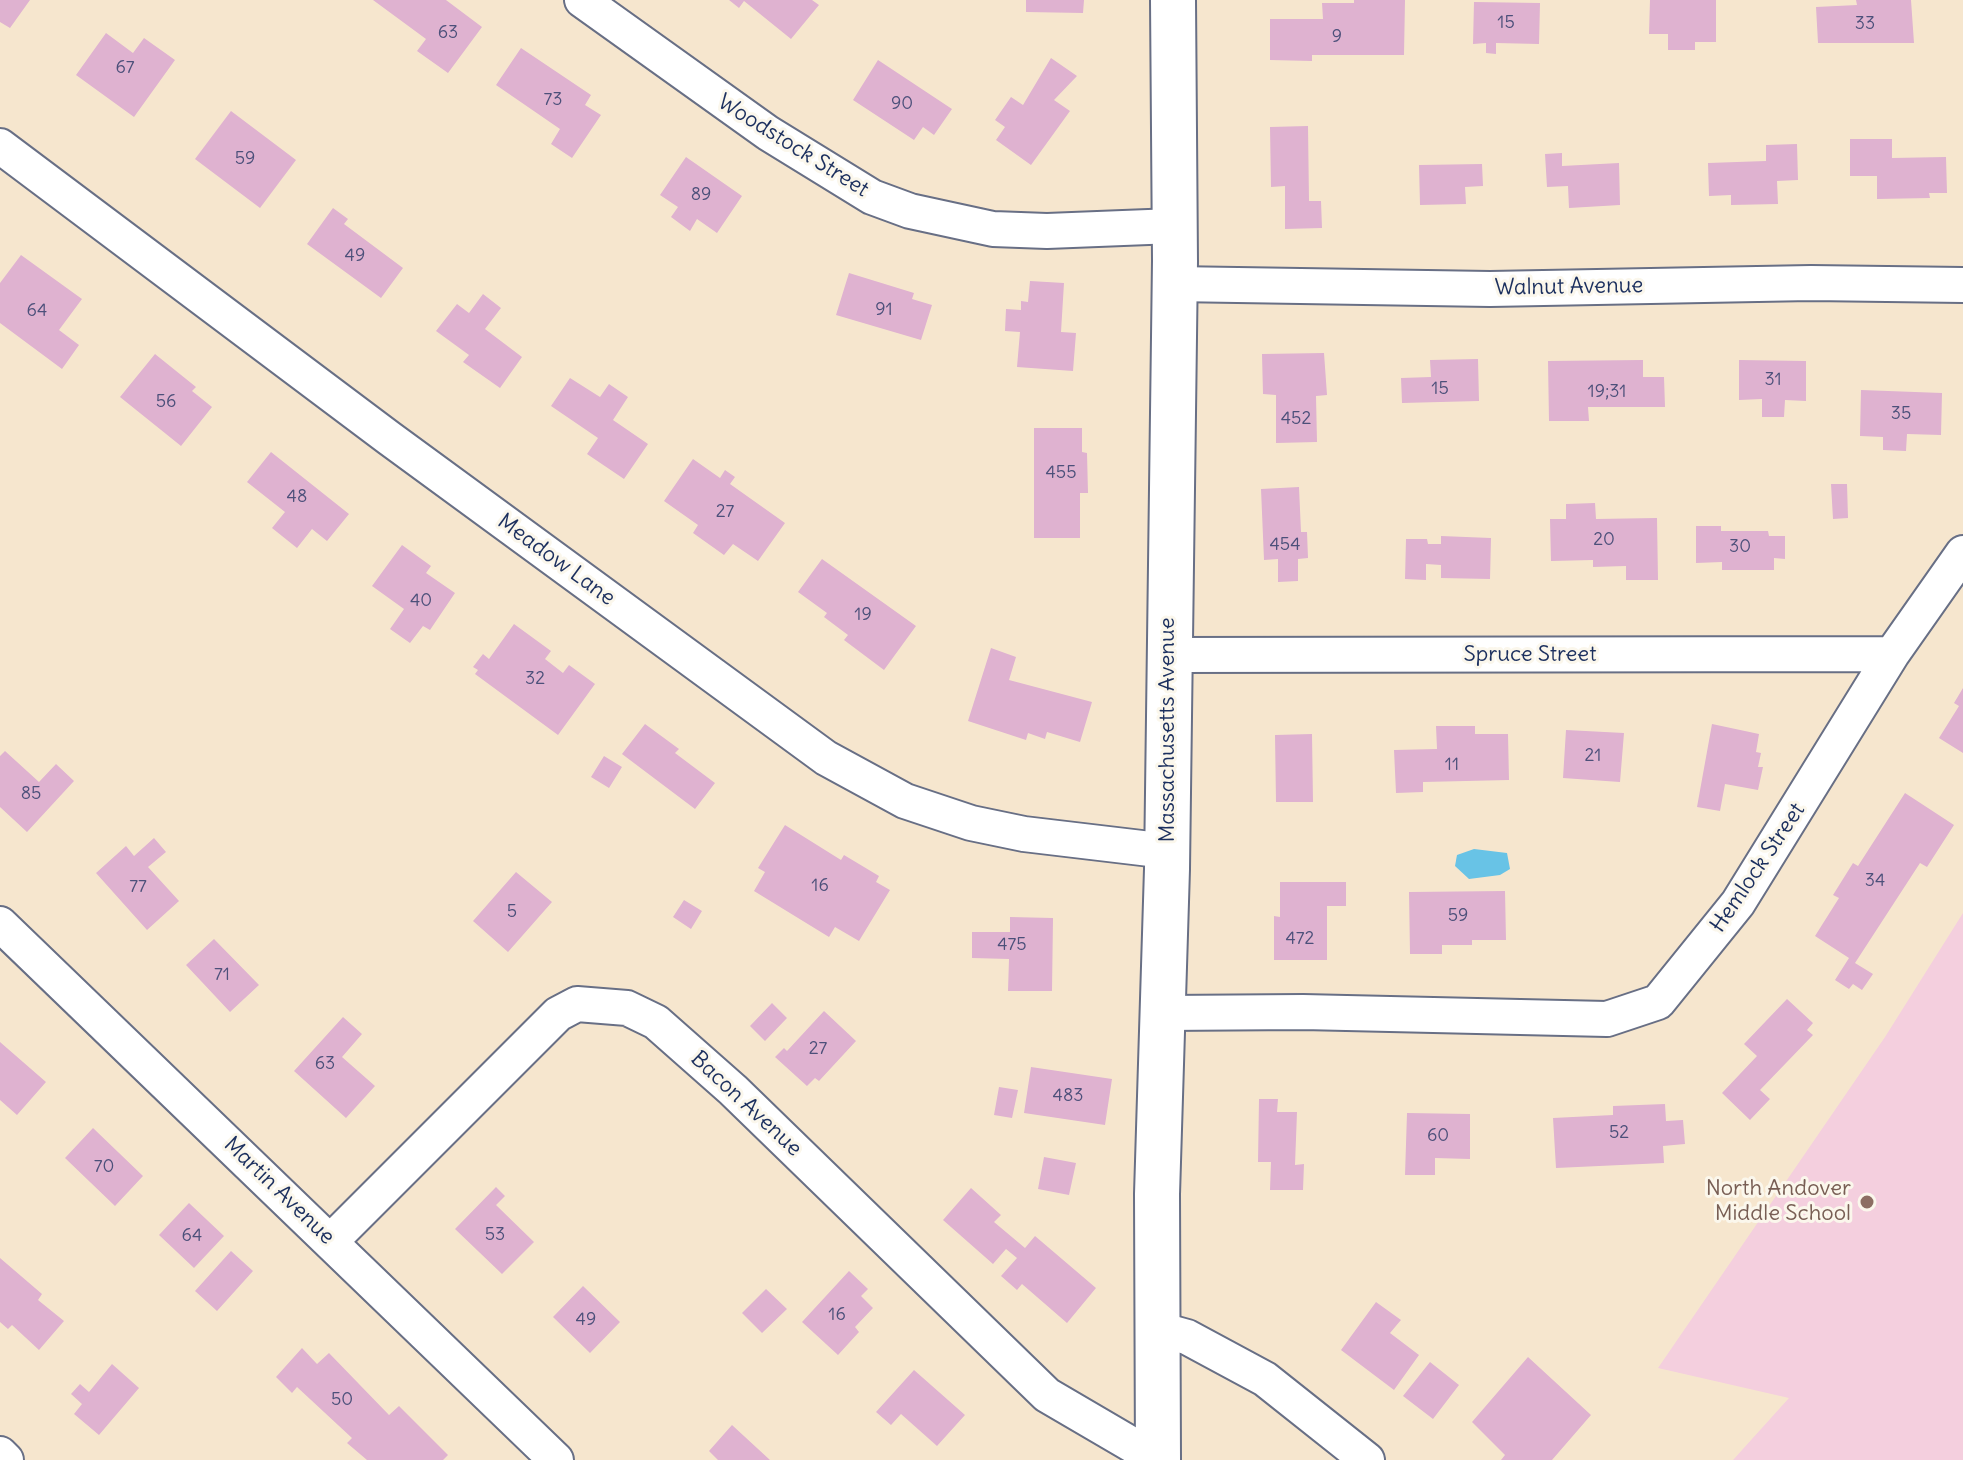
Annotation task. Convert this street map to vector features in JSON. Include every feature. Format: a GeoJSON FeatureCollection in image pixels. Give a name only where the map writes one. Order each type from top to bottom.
{"type":"FeatureCollection","features":[{"type":"Feature","properties":{"kind":"main road","name":"Massachusetts Avenue"},"geometry":{"type":"LineString","coordinates":[[1158,1460],[1157,1194],[1164,1013],[1174,284],[1173,0]]}},
{"type":"Feature","properties":{"kind":"street","name":"Woodstock Street"},"geometry":{"type":"LineString","coordinates":[[582,0],[780,141],[872,197],[910,211],[993,229],[1047,231],[1174,226]]}},
{"type":"Feature","properties":{"kind":"street","name":"Meadow Lane"},"geometry":{"type":"LineString","coordinates":[[0,146],[389,438],[826,758],[905,801],[971,823],[1024,834],[1167,851]]}},
{"type":"Feature","properties":{"kind":"street","name":"Walnut Avenue"},"geometry":{"type":"LineString","coordinates":[[1174,284],[1490,289],[1811,283],[1963,285]]}},
{"type":"Feature","properties":{"kind":"street","name":"Hemlock Street"},"geometry":{"type":"LineString","coordinates":[[1164,1013],[1303,1012],[1607,1019],[1658,1002],[1738,903],[1892,654],[1963,553]]}},
{"type":"Feature","properties":{"kind":"street","name":"Spruce Street"},"geometry":{"type":"LineString","coordinates":[[1169,655],[1892,654]]}},
{"type":"Feature","properties":{"kind":"street","name":"Martin Avenue"},"geometry":{"type":"LineString","coordinates":[[0,924],[121,1044],[331,1241],[556,1460]]}},
{"type":"Feature","properties":{"kind":"street","name":"Bacon Avenue"},"geometry":{"type":"LineString","coordinates":[[331,1241],[534,1034],[558,1014],[577,1004],[627,1008],[656,1022],[744,1101],[1047,1395],[1158,1460]]}},
{"type":"Feature","properties":{"kind":"street"},"geometry":{"type":"LineString","coordinates":[[1158,1329],[1187,1337],[1265,1379],[1367,1460]]}},
{"type":"Feature","properties":{"kind":"street"},"geometry":{"type":"LineString","coordinates":[[0,1454],[6,1460]]}},
{"type":"Feature","properties":{"kind":"shaded area","name":"North Andover Middle School"},"geometry":{"type":"Polygon","coordinates":[[[1963,913],[1963,1460],[1733,1460],[1789,1398],[1658,1368],[1885,1037],[1963,913]]]}},
{"type":"Feature","properties":{"kind":"water"},"geometry":{"type":"Polygon","coordinates":[[[1474,849],[1507,853],[1510,869],[1500,875],[1469,879],[1455,866],[1457,855],[1474,849]]]}},
{"type":"Feature","properties":{"kind":"building"},"geometry":{"type":"Polygon","coordinates":[[[0,0],[30,0],[10,28],[0,22],[0,0]]]}},
{"type":"Feature","properties":{"kind":"building"},"geometry":{"type":"Polygon","coordinates":[[[373,0],[446,0],[482,27],[448,73],[417,51],[426,39],[373,0]]]}},
{"type":"Feature","properties":{"kind":"building"},"geometry":{"type":"Polygon","coordinates":[[[729,0],[812,0],[819,5],[791,39],[744,1],[739,8],[729,0]]]}},
{"type":"Feature","properties":{"kind":"building"},"geometry":{"type":"Polygon","coordinates":[[[1026,0],[1084,0],[1083,13],[1026,12],[1026,0]]]}},
{"type":"Feature","properties":{"kind":"building"},"geometry":{"type":"Polygon","coordinates":[[[1354,0],[1405,0],[1404,55],[1312,55],[1312,61],[1270,60],[1270,19],[1323,19],[1322,3],[1354,3],[1354,0]]]}},
{"type":"Feature","properties":{"kind":"building"},"geometry":{"type":"Polygon","coordinates":[[[1650,0],[1716,0],[1716,42],[1695,42],[1695,50],[1668,50],[1668,34],[1649,34],[1650,0]]]}},
{"type":"Feature","properties":{"kind":"building"},"geometry":{"type":"Polygon","coordinates":[[[1856,0],[1911,0],[1914,43],[1818,43],[1816,7],[1857,5],[1856,0]]]}},
{"type":"Feature","properties":{"kind":"building"},"geometry":{"type":"Polygon","coordinates":[[[1474,2],[1540,3],[1539,44],[1496,43],[1496,54],[1486,53],[1486,43],[1473,44],[1474,2]]]}},
{"type":"Feature","properties":{"kind":"building"},"geometry":{"type":"Polygon","coordinates":[[[106,33],[133,53],[144,38],[175,60],[134,117],[76,75],[106,33]]]}},
{"type":"Feature","properties":{"kind":"building"},"geometry":{"type":"Polygon","coordinates":[[[521,48],[591,95],[585,105],[601,115],[572,158],[551,144],[560,129],[496,85],[521,48]]]}},
{"type":"Feature","properties":{"kind":"building"},"geometry":{"type":"Polygon","coordinates":[[[1051,58],[1077,76],[1054,100],[1070,111],[1031,165],[996,140],[1005,127],[995,120],[1011,97],[1023,105],[1051,58]]]}},
{"type":"Feature","properties":{"kind":"building"},"geometry":{"type":"Polygon","coordinates":[[[878,60],[952,109],[934,135],[923,127],[914,140],[853,100],[878,60]]]}},
{"type":"Feature","properties":{"kind":"building"},"geometry":{"type":"Polygon","coordinates":[[[231,111],[296,160],[260,208],[195,159],[231,111]]]}},
{"type":"Feature","properties":{"kind":"building"},"geometry":{"type":"Polygon","coordinates":[[[1308,126],[1309,201],[1321,201],[1322,228],[1285,229],[1285,186],[1271,187],[1270,127],[1308,126]]]}},
{"type":"Feature","properties":{"kind":"building"},"geometry":{"type":"Polygon","coordinates":[[[1850,139],[1892,139],[1892,158],[1946,157],[1947,193],[1929,193],[1930,198],[1877,199],[1877,176],[1850,176],[1850,139]]]}},
{"type":"Feature","properties":{"kind":"building"},"geometry":{"type":"Polygon","coordinates":[[[1797,144],[1798,180],[1777,181],[1778,204],[1731,205],[1731,195],[1709,196],[1708,163],[1766,161],[1766,145],[1797,144]]]}},
{"type":"Feature","properties":{"kind":"building"},"geometry":{"type":"Polygon","coordinates":[[[1562,153],[1562,166],[1619,163],[1620,205],[1569,208],[1568,186],[1547,187],[1545,154],[1562,153]]]}},
{"type":"Feature","properties":{"kind":"building"},"geometry":{"type":"Polygon","coordinates":[[[686,157],[742,196],[717,233],[697,219],[690,231],[671,217],[678,207],[660,195],[686,157]]]}},
{"type":"Feature","properties":{"kind":"building"},"geometry":{"type":"Polygon","coordinates":[[[1482,164],[1483,186],[1465,187],[1466,204],[1420,205],[1419,165],[1482,164]]]}},
{"type":"Feature","properties":{"kind":"building"},"geometry":{"type":"Polygon","coordinates":[[[333,208],[348,219],[344,224],[403,268],[381,298],[307,244],[333,208]]]}},
{"type":"Feature","properties":{"kind":"building"},"geometry":{"type":"Polygon","coordinates":[[[21,255],[82,299],[59,330],[79,345],[62,369],[0,323],[0,283],[21,255]]]}},
{"type":"Feature","properties":{"kind":"building"},"geometry":{"type":"Polygon","coordinates":[[[849,273],[914,293],[912,299],[932,305],[921,340],[836,315],[849,273]]]}},
{"type":"Feature","properties":{"kind":"building"},"geometry":{"type":"Polygon","coordinates":[[[1030,281],[1064,283],[1061,332],[1076,333],[1073,371],[1017,367],[1020,332],[1005,331],[1006,309],[1021,310],[1021,301],[1028,302],[1030,281]]]}},
{"type":"Feature","properties":{"kind":"building"},"geometry":{"type":"Polygon","coordinates":[[[483,294],[501,308],[485,329],[522,357],[500,388],[463,362],[469,355],[436,331],[457,304],[469,313],[483,294]]]}},
{"type":"Feature","properties":{"kind":"building"},"geometry":{"type":"Polygon","coordinates":[[[1324,353],[1327,395],[1316,396],[1317,442],[1276,443],[1276,395],[1263,394],[1262,354],[1324,353]]]}},
{"type":"Feature","properties":{"kind":"building"},"geometry":{"type":"Polygon","coordinates":[[[155,354],[196,387],[192,391],[212,407],[181,446],[120,397],[155,354]]]}},
{"type":"Feature","properties":{"kind":"building"},"geometry":{"type":"Polygon","coordinates":[[[1478,359],[1479,401],[1402,403],[1401,378],[1431,377],[1430,360],[1478,359]]]}},
{"type":"Feature","properties":{"kind":"building"},"geometry":{"type":"Polygon","coordinates":[[[1643,360],[1643,377],[1664,377],[1665,407],[1588,407],[1589,421],[1549,421],[1548,361],[1643,360]]]}},
{"type":"Feature","properties":{"kind":"building"},"geometry":{"type":"Polygon","coordinates":[[[1739,360],[1806,361],[1806,401],[1785,400],[1784,417],[1762,417],[1762,399],[1739,400],[1739,360]]]}},
{"type":"Feature","properties":{"kind":"building"},"geometry":{"type":"Polygon","coordinates":[[[570,378],[600,397],[609,384],[628,397],[613,420],[648,444],[624,479],[587,454],[598,438],[551,406],[570,378]]]}},
{"type":"Feature","properties":{"kind":"building"},"geometry":{"type":"Polygon","coordinates":[[[1861,390],[1942,393],[1941,435],[1907,434],[1906,451],[1883,450],[1883,437],[1860,436],[1861,390]]]}},
{"type":"Feature","properties":{"kind":"building"},"geometry":{"type":"Polygon","coordinates":[[[1034,428],[1082,428],[1082,452],[1087,453],[1088,493],[1080,493],[1080,538],[1034,538],[1034,428]]]}},
{"type":"Feature","properties":{"kind":"building"},"geometry":{"type":"Polygon","coordinates":[[[271,452],[349,514],[327,541],[312,529],[297,548],[272,528],[285,512],[247,482],[271,452]]]}},
{"type":"Feature","properties":{"kind":"building"},"geometry":{"type":"Polygon","coordinates":[[[693,459],[720,478],[725,470],[735,477],[730,484],[785,523],[758,561],[733,544],[724,555],[693,533],[698,525],[664,501],[693,459]]]}},
{"type":"Feature","properties":{"kind":"building"},"geometry":{"type":"Polygon","coordinates":[[[1831,484],[1847,484],[1848,518],[1833,519],[1831,484]]]}},
{"type":"Feature","properties":{"kind":"building"},"geometry":{"type":"Polygon","coordinates":[[[1299,487],[1301,532],[1307,532],[1308,558],[1298,559],[1298,581],[1278,582],[1278,559],[1264,560],[1261,489],[1299,487]]]}},
{"type":"Feature","properties":{"kind":"building"},"geometry":{"type":"Polygon","coordinates":[[[1595,503],[1596,519],[1657,518],[1658,580],[1626,580],[1626,566],[1593,567],[1593,560],[1551,561],[1550,519],[1566,519],[1566,504],[1595,503]]]}},
{"type":"Feature","properties":{"kind":"building"},"geometry":{"type":"Polygon","coordinates":[[[1696,526],[1721,526],[1721,531],[1768,531],[1769,536],[1785,536],[1785,559],[1774,558],[1774,570],[1722,570],[1722,562],[1696,563],[1696,526]]]}},
{"type":"Feature","properties":{"kind":"building"},"geometry":{"type":"Polygon","coordinates":[[[1441,536],[1491,538],[1490,579],[1441,578],[1441,565],[1426,564],[1426,580],[1405,579],[1406,539],[1427,539],[1428,544],[1441,544],[1441,536]]]}},
{"type":"Feature","properties":{"kind":"building"},"geometry":{"type":"Polygon","coordinates":[[[402,545],[431,566],[426,573],[455,593],[430,630],[423,626],[410,643],[390,629],[404,609],[372,586],[402,545]]]}},
{"type":"Feature","properties":{"kind":"building"},"geometry":{"type":"Polygon","coordinates":[[[822,559],[916,626],[884,670],[844,640],[848,635],[824,617],[827,613],[798,592],[822,559]]]}},
{"type":"Feature","properties":{"kind":"building"},"geometry":{"type":"Polygon","coordinates":[[[514,624],[551,651],[545,659],[563,673],[569,665],[595,684],[558,735],[475,674],[478,670],[473,667],[483,654],[489,659],[514,624]]]}},
{"type":"Feature","properties":{"kind":"building"},"geometry":{"type":"Polygon","coordinates":[[[991,648],[1016,657],[1009,680],[1092,702],[1080,742],[1047,732],[1045,739],[1028,733],[1026,740],[968,721],[991,648]]]}},
{"type":"Feature","properties":{"kind":"building"},"geometry":{"type":"Polygon","coordinates":[[[1963,688],[1963,753],[1939,738],[1959,706],[1954,703],[1963,688]]]}},
{"type":"Feature","properties":{"kind":"building"},"geometry":{"type":"Polygon","coordinates":[[[645,724],[679,749],[675,753],[715,783],[695,809],[622,754],[645,724]]]}},
{"type":"Feature","properties":{"kind":"building"},"geometry":{"type":"Polygon","coordinates":[[[1712,724],[1759,734],[1756,752],[1761,753],[1758,767],[1763,767],[1758,790],[1725,784],[1720,811],[1697,807],[1712,724]]]}},
{"type":"Feature","properties":{"kind":"building"},"geometry":{"type":"Polygon","coordinates":[[[1436,726],[1475,726],[1475,734],[1508,734],[1509,780],[1423,782],[1423,792],[1396,793],[1394,750],[1437,749],[1436,726]]]}},
{"type":"Feature","properties":{"kind":"building"},"geometry":{"type":"Polygon","coordinates":[[[1566,730],[1624,733],[1620,782],[1563,778],[1566,730]]]}},
{"type":"Feature","properties":{"kind":"building"},"geometry":{"type":"Polygon","coordinates":[[[1312,734],[1313,802],[1276,802],[1275,735],[1312,734]]]}},
{"type":"Feature","properties":{"kind":"building"},"geometry":{"type":"Polygon","coordinates":[[[5,751],[39,782],[56,764],[74,781],[27,832],[0,807],[0,756],[5,751]]]}},
{"type":"Feature","properties":{"kind":"building"},"geometry":{"type":"Polygon","coordinates":[[[604,756],[622,767],[609,788],[591,777],[604,756]]]}},
{"type":"Feature","properties":{"kind":"building"},"geometry":{"type":"Polygon","coordinates":[[[1905,793],[1954,825],[1927,867],[1920,863],[1855,963],[1873,974],[1862,990],[1853,984],[1849,989],[1835,980],[1849,958],[1815,936],[1839,898],[1833,895],[1853,863],[1858,866],[1905,793]]]}},
{"type":"Feature","properties":{"kind":"building"},"geometry":{"type":"Polygon","coordinates":[[[785,825],[841,860],[844,855],[879,876],[876,882],[890,890],[859,941],[835,927],[829,937],[754,891],[765,872],[758,868],[785,825]]]}},
{"type":"Feature","properties":{"kind":"building"},"geometry":{"type":"Polygon","coordinates":[[[154,838],[166,852],[148,867],[179,901],[147,930],[96,873],[126,846],[134,856],[154,838]]]}},
{"type":"Feature","properties":{"kind":"building"},"geometry":{"type":"Polygon","coordinates":[[[516,872],[552,902],[508,952],[473,921],[516,872]]]}},
{"type":"Feature","properties":{"kind":"building"},"geometry":{"type":"Polygon","coordinates":[[[1280,882],[1346,882],[1346,906],[1327,906],[1327,960],[1274,960],[1274,916],[1280,917],[1280,882]]]}},
{"type":"Feature","properties":{"kind":"building"},"geometry":{"type":"Polygon","coordinates":[[[1505,891],[1506,940],[1472,940],[1472,945],[1442,945],[1442,954],[1410,954],[1409,892],[1505,891]]]}},
{"type":"Feature","properties":{"kind":"building"},"geometry":{"type":"Polygon","coordinates":[[[684,900],[702,911],[691,929],[673,917],[684,900]]]}},
{"type":"Feature","properties":{"kind":"building"},"geometry":{"type":"Polygon","coordinates":[[[1010,917],[1053,918],[1052,991],[1008,991],[1009,959],[972,958],[972,932],[1010,932],[1010,917]]]}},
{"type":"Feature","properties":{"kind":"building"},"geometry":{"type":"Polygon","coordinates":[[[214,939],[259,985],[230,1012],[186,965],[214,939]]]}},
{"type":"Feature","properties":{"kind":"building"},"geometry":{"type":"Polygon","coordinates":[[[1787,999],[1813,1023],[1807,1030],[1813,1035],[1760,1090],[1770,1099],[1750,1120],[1722,1093],[1757,1056],[1744,1044],[1787,999]]]}},
{"type":"Feature","properties":{"kind":"building"},"geometry":{"type":"Polygon","coordinates":[[[772,1003],[787,1018],[765,1041],[750,1026],[772,1003]]]}},
{"type":"Feature","properties":{"kind":"building"},"geometry":{"type":"Polygon","coordinates":[[[824,1011],[856,1041],[819,1081],[815,1078],[807,1086],[775,1057],[784,1048],[787,1051],[824,1011]]]}},
{"type":"Feature","properties":{"kind":"building"},"geometry":{"type":"Polygon","coordinates":[[[343,1017],[362,1034],[342,1057],[375,1086],[346,1118],[294,1071],[343,1017]]]}},
{"type":"Feature","properties":{"kind":"building"},"geometry":{"type":"Polygon","coordinates":[[[0,1042],[46,1082],[17,1115],[0,1100],[0,1042]]]}},
{"type":"Feature","properties":{"kind":"building"},"geometry":{"type":"Polygon","coordinates":[[[1031,1067],[1112,1079],[1105,1125],[1024,1113],[1031,1067]]]}},
{"type":"Feature","properties":{"kind":"building"},"geometry":{"type":"Polygon","coordinates":[[[999,1087],[1018,1090],[1012,1118],[994,1115],[999,1087]]]}},
{"type":"Feature","properties":{"kind":"building"},"geometry":{"type":"Polygon","coordinates":[[[1259,1099],[1278,1099],[1277,1112],[1297,1112],[1295,1165],[1304,1164],[1303,1190],[1270,1190],[1271,1162],[1258,1162],[1259,1099]]]}},
{"type":"Feature","properties":{"kind":"building"},"geometry":{"type":"Polygon","coordinates":[[[1665,1104],[1666,1121],[1683,1120],[1685,1144],[1663,1146],[1664,1163],[1556,1168],[1553,1118],[1613,1115],[1613,1106],[1665,1104]]]}},
{"type":"Feature","properties":{"kind":"building"},"geometry":{"type":"Polygon","coordinates":[[[1407,1113],[1470,1114],[1470,1159],[1435,1158],[1435,1175],[1405,1175],[1407,1113]]]}},
{"type":"Feature","properties":{"kind":"building"},"geometry":{"type":"Polygon","coordinates":[[[93,1128],[143,1176],[115,1206],[65,1158],[93,1128]]]}},
{"type":"Feature","properties":{"kind":"building"},"geometry":{"type":"Polygon","coordinates":[[[1044,1157],[1076,1163],[1069,1195],[1038,1189],[1044,1157]]]}},
{"type":"Feature","properties":{"kind":"building"},"geometry":{"type":"Polygon","coordinates":[[[496,1187],[505,1196],[496,1205],[534,1242],[502,1274],[455,1229],[496,1187]]]}},
{"type":"Feature","properties":{"kind":"building"},"geometry":{"type":"Polygon","coordinates":[[[971,1188],[1001,1215],[994,1222],[1025,1248],[1035,1236],[1096,1288],[1067,1323],[1022,1284],[1017,1290],[1001,1276],[1017,1258],[1006,1249],[993,1264],[943,1220],[971,1188]]]}},
{"type":"Feature","properties":{"kind":"building"},"geometry":{"type":"Polygon","coordinates":[[[189,1203],[224,1236],[194,1268],[159,1235],[189,1203]]]}},
{"type":"Feature","properties":{"kind":"building"},"geometry":{"type":"Polygon","coordinates":[[[231,1251],[253,1271],[217,1311],[195,1291],[231,1251]]]}},
{"type":"Feature","properties":{"kind":"building"},"geometry":{"type":"Polygon","coordinates":[[[0,1258],[42,1294],[38,1300],[64,1321],[39,1350],[12,1325],[8,1329],[0,1322],[0,1258]]]}},
{"type":"Feature","properties":{"kind":"building"},"geometry":{"type":"Polygon","coordinates":[[[849,1271],[868,1289],[861,1296],[873,1308],[855,1327],[859,1332],[838,1355],[802,1322],[849,1271]]]}},
{"type":"Feature","properties":{"kind":"building"},"geometry":{"type":"Polygon","coordinates":[[[583,1286],[620,1322],[590,1353],[553,1317],[583,1286]]]}},
{"type":"Feature","properties":{"kind":"building"},"geometry":{"type":"Polygon","coordinates":[[[766,1289],[787,1309],[762,1333],[742,1313],[766,1289]]]}},
{"type":"Feature","properties":{"kind":"building"},"geometry":{"type":"Polygon","coordinates":[[[1376,1302],[1401,1320],[1390,1333],[1419,1355],[1394,1390],[1341,1350],[1376,1302]]]}},
{"type":"Feature","properties":{"kind":"building"},"geometry":{"type":"Polygon","coordinates":[[[302,1348],[317,1364],[329,1353],[389,1415],[399,1406],[448,1455],[443,1460],[367,1460],[347,1443],[352,1438],[297,1387],[292,1393],[276,1377],[302,1348]]]}},
{"type":"Feature","properties":{"kind":"building"},"geometry":{"type":"Polygon","coordinates":[[[1528,1357],[1591,1415],[1552,1460],[1501,1460],[1505,1455],[1472,1422],[1528,1357]]]}},
{"type":"Feature","properties":{"kind":"building"},"geometry":{"type":"Polygon","coordinates":[[[1430,1362],[1459,1385],[1433,1419],[1403,1396],[1430,1362]]]}},
{"type":"Feature","properties":{"kind":"building"},"geometry":{"type":"Polygon","coordinates":[[[112,1364],[139,1388],[99,1435],[74,1414],[82,1404],[71,1394],[80,1384],[89,1392],[112,1364]]]}},
{"type":"Feature","properties":{"kind":"building"},"geometry":{"type":"Polygon","coordinates":[[[914,1370],[965,1415],[937,1446],[901,1414],[891,1425],[876,1412],[914,1370]]]}},
{"type":"Feature","properties":{"kind":"building"},"geometry":{"type":"Polygon","coordinates":[[[732,1425],[770,1460],[718,1460],[709,1451],[732,1425]]]}},
{"type":"Feature","properties":{"kind":"place","name":"North Andover Middle School"},"geometry":{"type":"Point","coordinates":[1867,1202]}}]}
